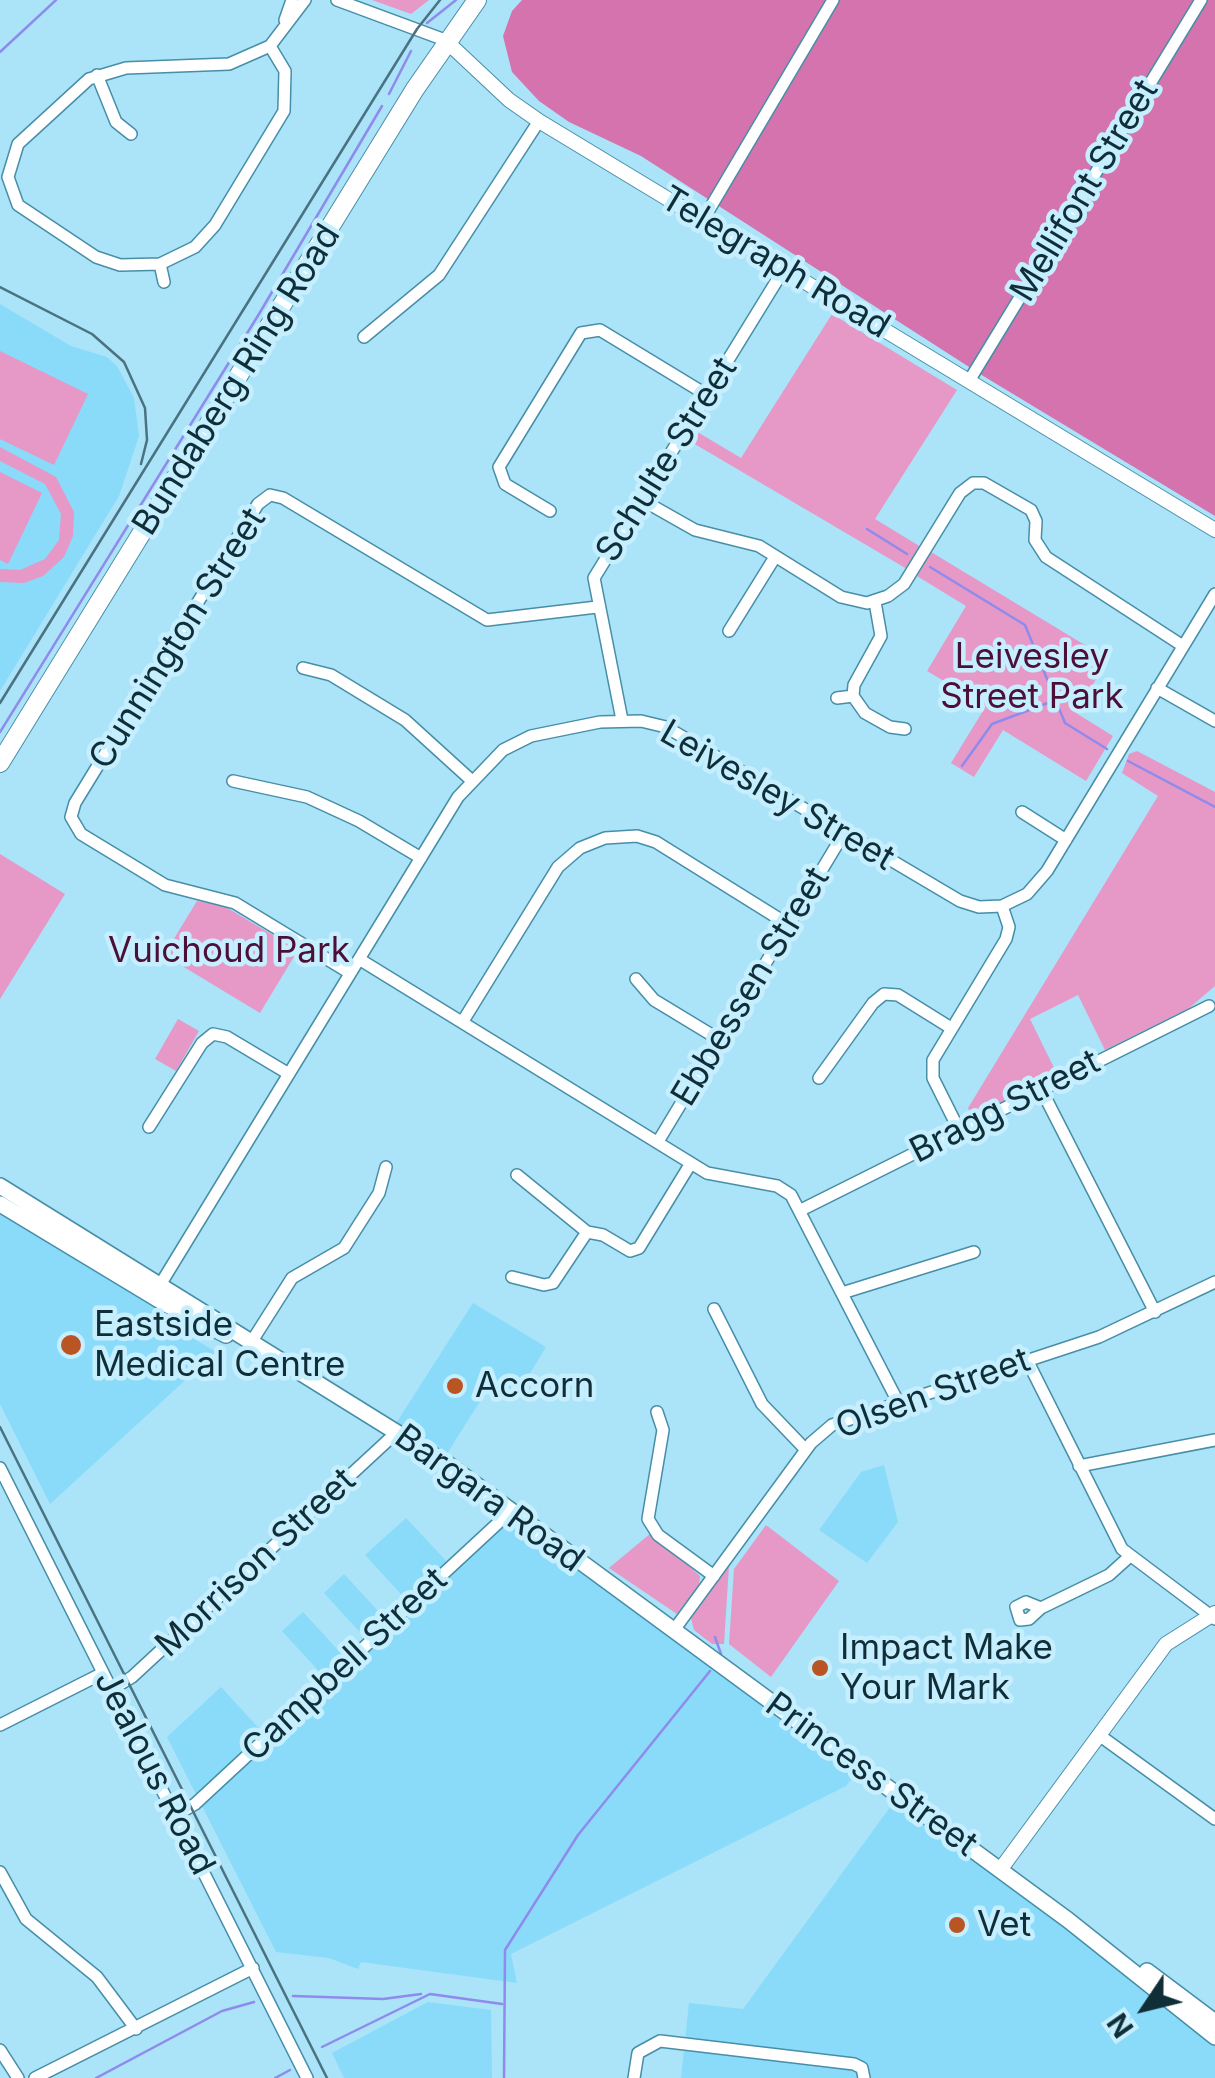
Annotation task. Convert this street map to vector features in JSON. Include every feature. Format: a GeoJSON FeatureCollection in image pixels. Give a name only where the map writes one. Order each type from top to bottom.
{"type":"FeatureCollection","features":[{"type":"Feature","properties":{"kind":"main road","name":"Bundaberg Ring Road"},"geometry":{"type":"LineString","coordinates":[[0,763],[446,40],[477,0]]}},
{"type":"Feature","properties":{"kind":"main road","name":"Bargara Road"},"geometry":{"type":"LineString","coordinates":[[0,1186],[156,1291]]}},
{"type":"Feature","properties":{"kind":"main road","name":"Bargara Road"},"geometry":{"type":"LineString","coordinates":[[0,1204],[250,1344],[397,1432],[674,1630]]}},
{"type":"Feature","properties":{"kind":"main road","name":"Princess Street"},"geometry":{"type":"LineString","coordinates":[[674,1630],[1068,1920],[1215,2022]]}},
{"type":"Feature","properties":{"kind":"main road","name":"Princess Street"},"geometry":{"type":"LineString","coordinates":[[1068,1920],[1215,2037]]}},
{"type":"Feature","properties":{"kind":"street"},"geometry":{"type":"LineString","coordinates":[[284,24],[292,0]]}},
{"type":"Feature","properties":{"kind":"street"},"geometry":{"type":"LineString","coordinates":[[270,46],[280,57],[286,80],[280,121],[214,225],[195,246],[160,264],[134,267],[96,257],[26,214],[13,196],[4,177],[18,144],[75,89],[97,75],[126,68],[229,64],[270,46],[305,0]]}},
{"type":"Feature","properties":{"kind":"street","name":"Telegraph Road"},"geometry":{"type":"LineString","coordinates":[[338,0],[446,40],[508,100],[539,121],[1215,530]]}},
{"type":"Feature","properties":{"kind":"street"},"geometry":{"type":"LineString","coordinates":[[704,220],[833,0]]}},
{"type":"Feature","properties":{"kind":"street","name":"Mellifont Street"},"geometry":{"type":"LineString","coordinates":[[969,381],[1202,0]]}},
{"type":"Feature","properties":{"kind":"street"},"geometry":{"type":"LineString","coordinates":[[97,75],[116,122],[131,134]]}},
{"type":"Feature","properties":{"kind":"street"},"geometry":{"type":"LineString","coordinates":[[286,80],[301,78]]}},
{"type":"Feature","properties":{"kind":"street"},"geometry":{"type":"LineString","coordinates":[[364,337],[439,275],[539,121]]}},
{"type":"Feature","properties":{"kind":"street"},"geometry":{"type":"LineString","coordinates":[[160,264],[164,282]]}},
{"type":"Feature","properties":{"kind":"street","name":"Schulte Street"},"geometry":{"type":"LineString","coordinates":[[622,720],[594,578],[784,270]]}},
{"type":"Feature","properties":{"kind":"street"},"geometry":{"type":"LineString","coordinates":[[550,511],[508,486],[496,474],[508,448],[587,327],[604,332],[707,395]]}},
{"type":"Feature","properties":{"kind":"street"},"geometry":{"type":"LineString","coordinates":[[642,500],[696,530],[741,539],[841,598],[875,602],[904,584],[974,476],[1030,510],[1036,522],[1035,540],[1046,557],[1183,646]]}},
{"type":"Feature","properties":{"kind":"street","name":"Cunnington Street"},"geometry":{"type":"LineString","coordinates":[[350,973],[235,903],[165,885],[84,836],[68,822],[75,803],[258,504],[269,491],[283,498],[479,617],[500,620],[597,607]]}},
{"type":"Feature","properties":{"kind":"street"},"geometry":{"type":"LineString","coordinates":[[730,631],[776,557]]}},
{"type":"Feature","properties":{"kind":"street"},"geometry":{"type":"LineString","coordinates":[[959,1130],[932,1072],[933,1060],[1006,939],[1008,927],[1002,906],[1034,888],[1215,594]]}},
{"type":"Feature","properties":{"kind":"street"},"geometry":{"type":"LineString","coordinates":[[875,602],[881,636],[854,685],[853,696],[865,713],[890,727],[905,729]]}},
{"type":"Feature","properties":{"kind":"street"},"geometry":{"type":"LineString","coordinates":[[303,668],[331,676],[405,720],[471,780]]}},
{"type":"Feature","properties":{"kind":"street"},"geometry":{"type":"LineString","coordinates":[[1157,688],[1215,722]]}},
{"type":"Feature","properties":{"kind":"street"},"geometry":{"type":"LineString","coordinates":[[837,698],[853,696]]}},
{"type":"Feature","properties":{"kind":"street","name":"Leivesley Street"},"geometry":{"type":"LineString","coordinates":[[156,1291],[471,780],[521,739],[622,720],[653,723],[679,732],[960,901],[980,907],[1002,906]]}},
{"type":"Feature","properties":{"kind":"street"},"geometry":{"type":"LineString","coordinates":[[233,781],[307,797],[359,820],[421,858]]}},
{"type":"Feature","properties":{"kind":"street"},"geometry":{"type":"LineString","coordinates":[[1022,812],[1066,840]]}},
{"type":"Feature","properties":{"kind":"street","name":"Ebbessen Street"},"geometry":{"type":"LineString","coordinates":[[658,1140],[844,832]]}},
{"type":"Feature","properties":{"kind":"street"},"geometry":{"type":"LineString","coordinates":[[463,1021],[558,867],[596,840],[647,838],[789,924]]}},
{"type":"Feature","properties":{"kind":"street"},"geometry":{"type":"LineString","coordinates":[[359,959],[691,1162],[723,1179],[777,1186],[801,1210],[896,1400]]}},
{"type":"Feature","properties":{"kind":"street"},"geometry":{"type":"LineString","coordinates":[[636,979],[654,1000],[720,1040]]}},
{"type":"Feature","properties":{"kind":"street"},"geometry":{"type":"LineString","coordinates":[[819,1078],[883,989],[951,1028]]}},
{"type":"Feature","properties":{"kind":"street","name":"Bragg Street"},"geometry":{"type":"LineString","coordinates":[[801,1210],[1209,1006]]}},
{"type":"Feature","properties":{"kind":"street"},"geometry":{"type":"LineString","coordinates":[[150,1126],[202,1042],[212,1034],[227,1036],[289,1074]]}},
{"type":"Feature","properties":{"kind":"street"},"geometry":{"type":"LineString","coordinates":[[1042,1088],[1155,1312]]}},
{"type":"Feature","properties":{"kind":"street"},"geometry":{"type":"LineString","coordinates":[[517,1175],[587,1232],[604,1235],[630,1251],[639,1248],[691,1162]]}},
{"type":"Feature","properties":{"kind":"street"},"geometry":{"type":"LineString","coordinates":[[250,1344],[292,1278],[344,1248],[379,1193],[386,1166]]}},
{"type":"Feature","properties":{"kind":"street"},"geometry":{"type":"LineString","coordinates":[[512,1276],[544,1285],[552,1283],[587,1232]]}},
{"type":"Feature","properties":{"kind":"street"},"geometry":{"type":"LineString","coordinates":[[842,1293],[974,1252]]}},
{"type":"Feature","properties":{"kind":"street","name":"Olsen Street"},"geometry":{"type":"LineString","coordinates":[[674,1630],[806,1450],[840,1420],[1099,1337],[1215,1282]]}},
{"type":"Feature","properties":{"kind":"street"},"geometry":{"type":"LineString","coordinates":[[714,1309],[762,1404],[806,1450]]}},
{"type":"Feature","properties":{"kind":"street"},"geometry":{"type":"LineString","coordinates":[[1000,1870],[1166,1644],[1213,1616],[1129,1557],[1116,1540],[1027,1360]]}},
{"type":"Feature","properties":{"kind":"street"},"geometry":{"type":"LineString","coordinates":[[657,1412],[663,1434],[648,1519],[658,1535],[714,1576]]}},
{"type":"Feature","properties":{"kind":"street","name":"Morrison Street"},"geometry":{"type":"LineString","coordinates":[[112,1689],[132,1677],[397,1432]]}},
{"type":"Feature","properties":{"kind":"street"},"geometry":{"type":"LineString","coordinates":[[1080,1466],[1215,1440]]}},
{"type":"Feature","properties":{"kind":"street","name":"Jealous Road"},"geometry":{"type":"LineString","coordinates":[[0,1468],[307,2078]]}},
{"type":"Feature","properties":{"kind":"street","name":"Campbell Street"},"geometry":{"type":"LineString","coordinates":[[176,1815],[203,1796],[511,1510]]}},
{"type":"Feature","properties":{"kind":"street"},"geometry":{"type":"LineString","coordinates":[[1040,1608],[1109,1575],[1129,1557]]}},
{"type":"Feature","properties":{"kind":"street"},"geometry":{"type":"LineString","coordinates":[[0,1725],[104,1672]]}},
{"type":"Feature","properties":{"kind":"street"},"geometry":{"type":"LineString","coordinates":[[1098,1735],[1215,1819]]}},
{"type":"Feature","properties":{"kind":"street"},"geometry":{"type":"LineString","coordinates":[[0,1872],[26,1919],[109,1988],[136,2029]]}},
{"type":"Feature","properties":{"kind":"street"},"geometry":{"type":"LineString","coordinates":[[35,2078],[253,1968]]}},
{"type":"Feature","properties":{"kind":"street"},"geometry":{"type":"LineString","coordinates":[[634,2078],[636,2058],[643,2047],[670,2041],[863,2073]]}},
{"type":"Feature","properties":{"kind":"street"},"geometry":{"type":"LineString","coordinates":[[0,2050],[18,2078]]}},
{"type":"Feature","properties":{"kind":"shaded area"},"geometry":{"type":"Polygon","coordinates":[[[522,0],[1215,0],[1215,516],[980,374],[641,156],[569,122],[539,101],[512,72],[503,36],[512,11],[522,0]]]}},
{"type":"Feature","properties":{"kind":"shaded area"},"geometry":{"type":"Polygon","coordinates":[[[0,304],[71,346],[107,357],[117,366],[134,398],[139,436],[119,496],[0,691],[0,304]]]}},
{"type":"Feature","properties":{"kind":"shaded area"},"geometry":{"type":"Polygon","coordinates":[[[0,1192],[197,1316],[186,1334],[216,1352],[50,1504],[0,1404],[0,1192]]]}},
{"type":"Feature","properties":{"kind":"shaded area","name":"Accorn"},"geometry":{"type":"Polygon","coordinates":[[[473,1303],[546,1347],[518,1393],[494,1379],[443,1460],[393,1428],[473,1303]]]}},
{"type":"Feature","properties":{"kind":"shaded area"},"geometry":{"type":"Polygon","coordinates":[[[884,1465],[898,1522],[867,1563],[819,1530],[861,1472],[884,1465]]]}},
{"type":"Feature","properties":{"kind":"shaded area"},"geometry":{"type":"Polygon","coordinates":[[[510,1509],[859,1769],[846,1786],[511,1954],[517,1983],[361,1962],[358,1969],[329,1958],[276,1952],[167,1737],[221,1687],[266,1736],[327,1680],[282,1631],[303,1612],[348,1661],[369,1642],[324,1593],[344,1574],[389,1623],[410,1604],[365,1555],[406,1518],[451,1566],[510,1509]]]}},
{"type":"Feature","properties":{"kind":"shaded area"},"geometry":{"type":"Polygon","coordinates":[[[899,1795],[1215,2030],[1215,2078],[681,2078],[689,2003],[743,2009],[899,1795]]]}},
{"type":"Feature","properties":{"kind":"shaded area"},"geometry":{"type":"Polygon","coordinates":[[[428,2002],[491,2010],[492,2078],[344,2078],[332,2053],[428,2002]]]}},
{"type":"Feature","properties":{"kind":"green space"},"geometry":{"type":"Polygon","coordinates":[[[372,0],[429,0],[411,14],[372,0]]]}},
{"type":"Feature","properties":{"kind":"green space"},"geometry":{"type":"Polygon","coordinates":[[[832,314],[957,390],[875,519],[921,547],[907,569],[693,443],[699,433],[741,458],[832,314]]]}},
{"type":"Feature","properties":{"kind":"green space"},"geometry":{"type":"Polygon","coordinates":[[[0,351],[88,394],[54,465],[0,439],[0,351]]]}},
{"type":"Feature","properties":{"kind":"green space"},"geometry":{"type":"Polygon","coordinates":[[[0,447],[56,477],[74,512],[73,536],[64,557],[43,576],[24,583],[0,582],[0,569],[20,570],[45,559],[59,540],[61,514],[45,484],[0,461],[0,447]]]}},
{"type":"Feature","properties":{"kind":"green space"},"geometry":{"type":"Polygon","coordinates":[[[0,472],[42,493],[8,564],[0,560],[0,472]]]}},
{"type":"Feature","properties":{"kind":"green space","name":"Leivesley Street Park"},"geometry":{"type":"Polygon","coordinates":[[[931,552],[1108,659],[1076,713],[1113,736],[1086,781],[1003,730],[974,777],[951,763],[986,706],[927,671],[966,606],[917,576],[931,552]]]}},
{"type":"Feature","properties":{"kind":"green space"},"geometry":{"type":"Polygon","coordinates":[[[1137,751],[1215,792],[1215,986],[1188,1009],[1105,1050],[1078,995],[1030,1019],[1057,1074],[973,1117],[968,1108],[1158,796],[1122,773],[1129,754],[1137,751]]]}},
{"type":"Feature","properties":{"kind":"green space"},"geometry":{"type":"Polygon","coordinates":[[[0,854],[65,894],[0,999],[0,854]]]}},
{"type":"Feature","properties":{"kind":"green space","name":"Vuichoud Park"},"geometry":{"type":"Polygon","coordinates":[[[197,901],[224,906],[298,950],[260,1013],[164,955],[197,901]]]}},
{"type":"Feature","properties":{"kind":"green space"},"geometry":{"type":"Polygon","coordinates":[[[178,1019],[199,1031],[176,1071],[155,1059],[178,1019]]]}},
{"type":"Feature","properties":{"kind":"green space"},"geometry":{"type":"Polygon","coordinates":[[[766,1525],[839,1581],[771,1677],[729,1644],[734,1569],[766,1525]]]}},
{"type":"Feature","properties":{"kind":"green space"},"geometry":{"type":"Polygon","coordinates":[[[651,1533],[700,1576],[699,1585],[677,1614],[609,1568],[651,1533]]]}},
{"type":"Feature","properties":{"kind":"green space"},"geometry":{"type":"Polygon","coordinates":[[[729,1566],[724,1644],[712,1644],[694,1630],[691,1618],[729,1566]]]}},
{"type":"Feature","properties":{"kind":"waterway"},"geometry":{"type":"LineString","coordinates":[[0,52],[56,0]]}},
{"type":"Feature","properties":{"kind":"waterway"},"geometry":{"type":"LineString","coordinates":[[427,23],[456,0]]}},
{"type":"Feature","properties":{"kind":"waterway"},"geometry":{"type":"LineString","coordinates":[[389,94],[411,51]]}},
{"type":"Feature","properties":{"kind":"waterway"},"geometry":{"type":"LineString","coordinates":[[0,732],[259,314],[382,106]]}},
{"type":"Feature","properties":{"kind":"waterway"},"geometry":{"type":"LineString","coordinates":[[867,529],[907,554]]}},
{"type":"Feature","properties":{"kind":"waterway"},"geometry":{"type":"LineString","coordinates":[[930,567],[1025,625],[1065,723],[1107,749]]}},
{"type":"Feature","properties":{"kind":"waterway"},"geometry":{"type":"LineString","coordinates":[[962,766],[992,724],[1053,701]]}},
{"type":"Feature","properties":{"kind":"waterway"},"geometry":{"type":"LineString","coordinates":[[1128,761],[1215,807]]}},
{"type":"Feature","properties":{"kind":"waterway"},"geometry":{"type":"LineString","coordinates":[[715,1637],[721,1654]]}},
{"type":"Feature","properties":{"kind":"waterway"},"geometry":{"type":"LineString","coordinates":[[504,2078],[505,1950],[578,1835],[710,1671]]}},
{"type":"Feature","properties":{"kind":"waterway"},"geometry":{"type":"LineString","coordinates":[[293,1996],[383,1999],[421,1994]]}},
{"type":"Feature","properties":{"kind":"waterway"},"geometry":{"type":"LineString","coordinates":[[322,2047],[430,1994],[502,2004]]}},
{"type":"Feature","properties":{"kind":"waterway"},"geometry":{"type":"LineString","coordinates":[[96,2078],[222,2011],[254,2002]]}},
{"type":"Feature","properties":{"kind":"waterway"},"geometry":{"type":"LineString","coordinates":[[275,2078],[290,2070]]}},
{"type":"Feature","properties":{"kind":"railway"},"geometry":{"type":"LineString","coordinates":[[0,703],[417,29],[440,0]]}},
{"type":"Feature","properties":{"kind":"railway"},"geometry":{"type":"LineString","coordinates":[[0,287],[92,334],[124,362],[145,408],[147,440],[141,464]]}},
{"type":"Feature","properties":{"kind":"railway"},"geometry":{"type":"LineString","coordinates":[[0,1427],[327,2078]]}},
{"type":"Feature","properties":{"kind":"place","name":"Eastside Medical Centre"},"geometry":{"type":"Point","coordinates":[71,1345]}},
{"type":"Feature","properties":{"kind":"place","name":"Accorn"},"geometry":{"type":"Point","coordinates":[455,1386]}},
{"type":"Feature","properties":{"kind":"place","name":"Impact Make Your Mark"},"geometry":{"type":"Point","coordinates":[820,1668]}},
{"type":"Feature","properties":{"kind":"place","name":"Vet"},"geometry":{"type":"Point","coordinates":[957,1925]}}]}
